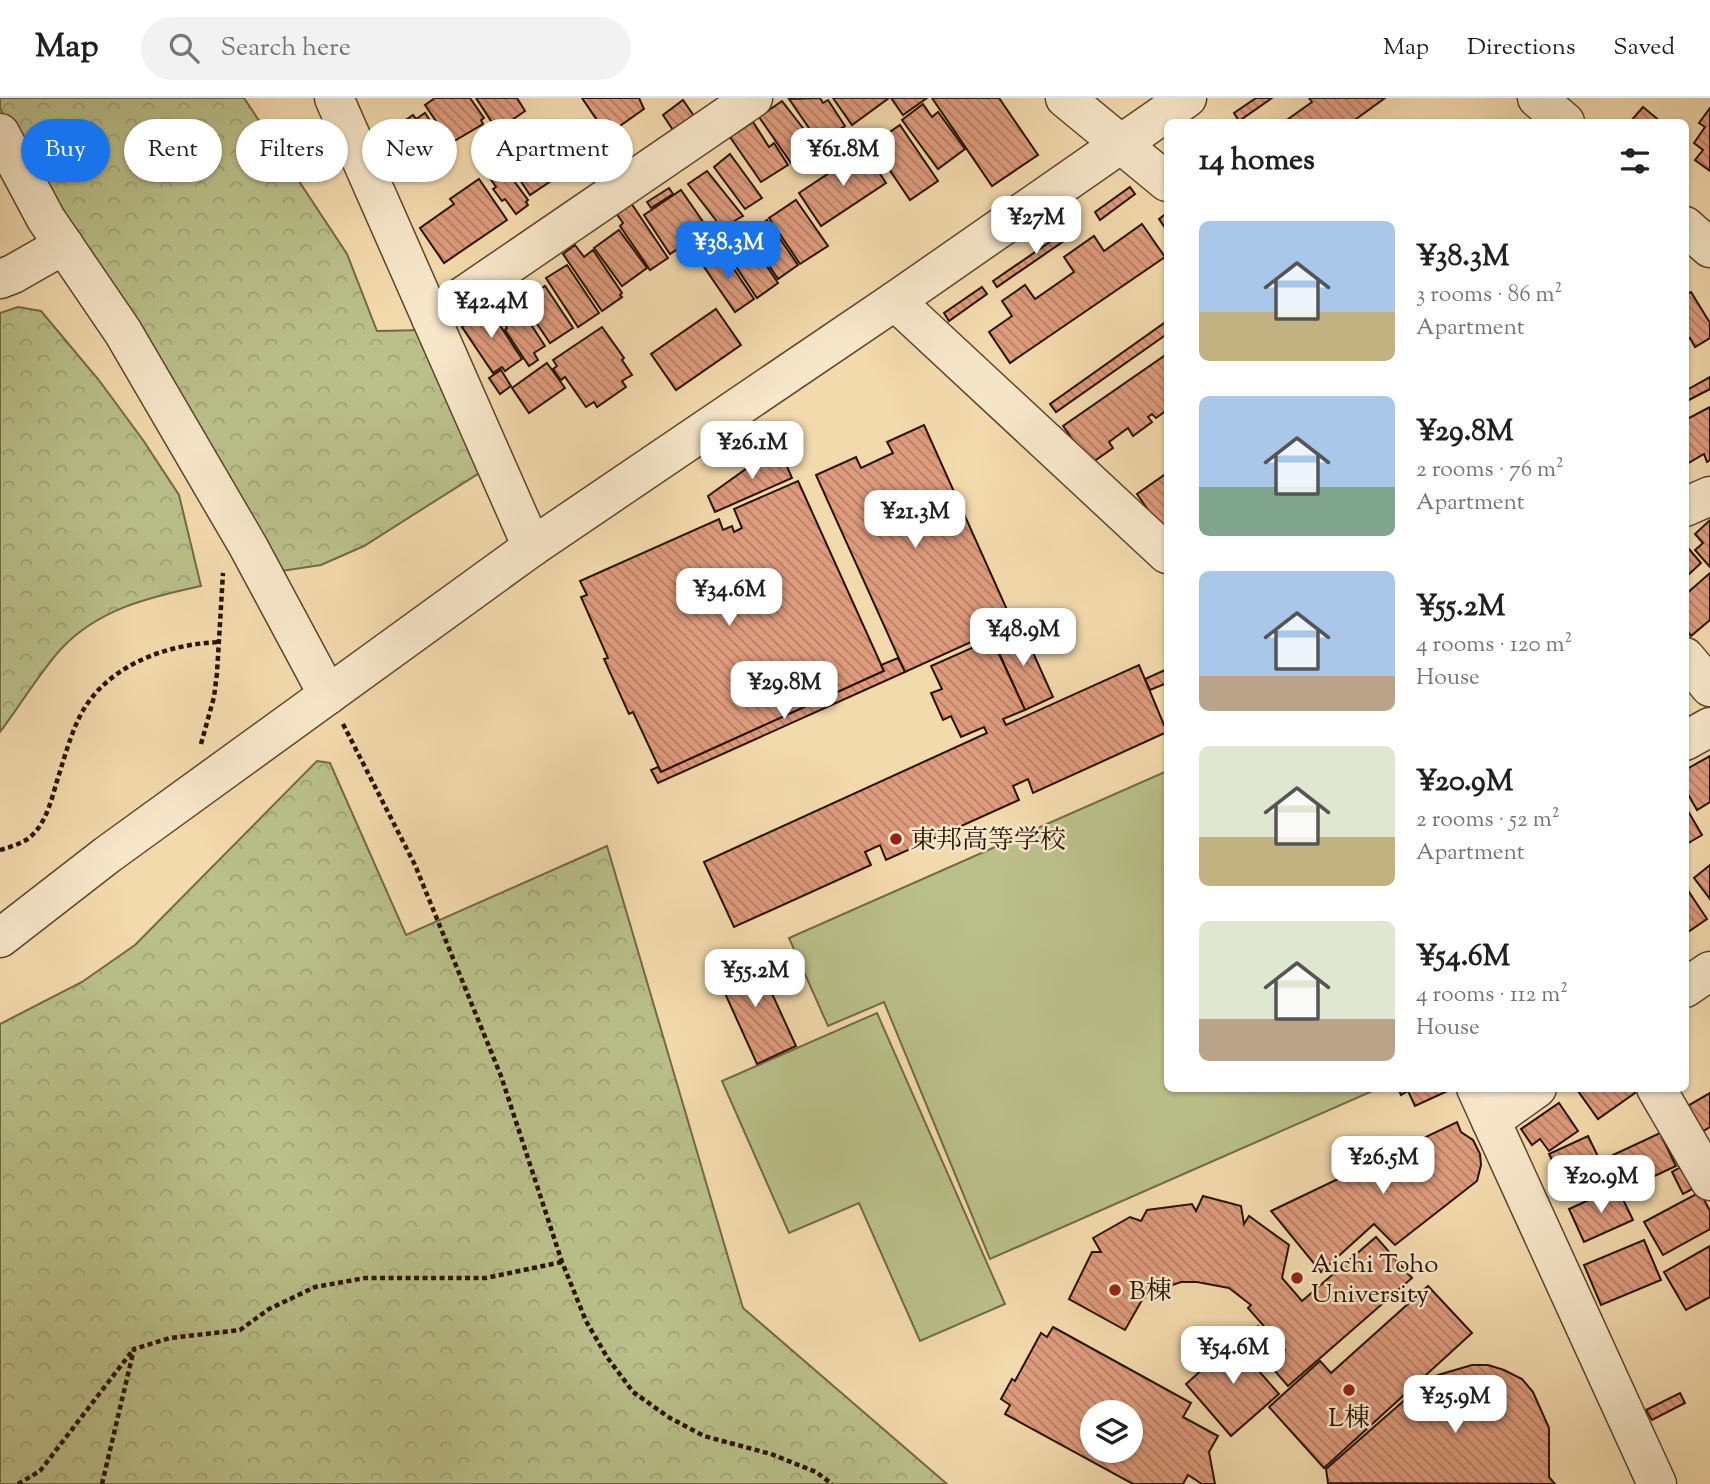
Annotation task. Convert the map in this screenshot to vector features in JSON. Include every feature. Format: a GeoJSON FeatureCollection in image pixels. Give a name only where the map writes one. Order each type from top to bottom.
{"type":"FeatureCollection","features":[{"type":"Feature","properties":{"kind":"street"},"geometry":{"type":"LineString","coordinates":[[431,318],[753,98]]}},
{"type":"Feature","properties":{"kind":"street"},"geometry":{"type":"LineString","coordinates":[[1065,98],[1164,179]]}},
{"type":"Feature","properties":{"kind":"street"},"geometry":{"type":"LineString","coordinates":[[0,939],[107,855],[531,547],[895,301],[1187,98]]}},
{"type":"Feature","properties":{"kind":"street"},"geometry":{"type":"LineString","coordinates":[[1537,98],[1562,119]]}},
{"type":"Feature","properties":{"kind":"street"},"geometry":{"type":"LineString","coordinates":[[345,103],[431,318],[531,547]]}},
{"type":"Feature","properties":{"kind":"street"},"geometry":{"type":"LineString","coordinates":[[0,133],[46,219],[123,331],[248,546],[328,695]]}},
{"type":"Feature","properties":{"kind":"street"},"geometry":{"type":"LineString","coordinates":[[1689,230],[1710,248]]}},
{"type":"Feature","properties":{"kind":"street"},"geometry":{"type":"LineString","coordinates":[[0,279],[64,245]]}},
{"type":"Feature","properties":{"kind":"street"},"geometry":{"type":"LineString","coordinates":[[895,301],[1164,551]]}},
{"type":"Feature","properties":{"kind":"street"},"geometry":{"type":"LineString","coordinates":[[1689,505],[1710,496]]}},
{"type":"Feature","properties":{"kind":"street"},"geometry":{"type":"LineString","coordinates":[[1689,662],[1710,687]]}},
{"type":"Feature","properties":{"kind":"street"},"geometry":{"type":"LineString","coordinates":[[1689,739],[1710,727]]}},
{"type":"Feature","properties":{"kind":"street"},"geometry":{"type":"LineString","coordinates":[[1689,985],[1710,971]]}},
{"type":"Feature","properties":{"kind":"street"},"geometry":{"type":"LineString","coordinates":[[1525,1092],[1483,1105],[1657,1484]]}},
{"type":"Feature","properties":{"kind":"street"},"geometry":{"type":"LineString","coordinates":[[1658,1092],[1710,1181]]}},
{"type":"Feature","properties":{"kind":"path"},"geometry":{"type":"LineString","coordinates":[[199,752],[214,697],[220,642],[223,569]]}},
{"type":"Feature","properties":{"kind":"path"},"geometry":{"type":"LineString","coordinates":[[0,850],[29,838],[40,827],[81,714],[94,695],[111,678],[131,664],[162,652],[196,643],[220,642]]}},
{"type":"Feature","properties":{"kind":"path"},"geometry":{"type":"LineString","coordinates":[[328,695],[415,865],[501,1076],[562,1262],[586,1321],[607,1357],[633,1392],[670,1418],[704,1436],[771,1454],[816,1472],[832,1484]]}},
{"type":"Feature","properties":{"kind":"path"},"geometry":{"type":"LineString","coordinates":[[18,1484],[40,1471],[134,1349],[170,1338],[240,1330],[269,1308],[315,1287],[365,1278],[486,1278],[562,1262]]}},
{"type":"Feature","properties":{"kind":"path"},"geometry":{"type":"LineString","coordinates":[[102,1484],[134,1349]]}},
{"type":"Feature","properties":{"kind":"green space"},"geometry":{"type":"Polygon","coordinates":[[[0,98],[244,98],[258,119],[236,119],[236,182],[299,182],[347,254],[377,331],[425,330],[484,470],[364,546],[321,565],[275,572],[55,217],[37,182],[110,182],[110,119],[21,119],[21,150],[0,108],[0,98]]]}},
{"type":"Feature","properties":{"kind":"green space"},"geometry":{"type":"Polygon","coordinates":[[[18,307],[41,311],[98,379],[143,440],[179,495],[201,586],[144,600],[91,624],[61,649],[0,732],[0,313],[18,307]]]}},
{"type":"Feature","properties":{"kind":"green space"},"geometry":{"type":"Polygon","coordinates":[[[317,761],[330,763],[406,935],[607,846],[743,1308],[947,1484],[0,1484],[0,1024],[82,982],[135,945],[317,761]]]}},
{"type":"Feature","properties":{"kind":"green space"},"geometry":{"type":"Polygon","coordinates":[[[1164,772],[1164,1092],[1370,1092],[990,1259],[884,1002],[828,1026],[789,938],[1164,772]]]}},
{"type":"Feature","properties":{"kind":"green space"},"geometry":{"type":"Polygon","coordinates":[[[877,1013],[1005,1304],[920,1341],[859,1203],[789,1233],[722,1081],[877,1013]]]}},
{"type":"Feature","properties":{"kind":"building"},"geometry":{"type":"Polygon","coordinates":[[[435,98],[470,98],[484,118],[471,119],[471,131],[457,139],[457,119],[435,119],[425,105],[435,98]]]}},
{"type":"Feature","properties":{"kind":"building"},"geometry":{"type":"Polygon","coordinates":[[[476,98],[517,98],[525,111],[513,119],[490,119],[476,98]]]}},
{"type":"Feature","properties":{"kind":"building"},"geometry":{"type":"Polygon","coordinates":[[[582,98],[639,98],[644,109],[630,119],[596,119],[582,98]]]}},
{"type":"Feature","properties":{"kind":"building"},"geometry":{"type":"Polygon","coordinates":[[[820,98],[823,103],[828,100],[845,126],[820,144],[789,99],[820,98]]]}},
{"type":"Feature","properties":{"kind":"building"},"geometry":{"type":"Polygon","coordinates":[[[833,98],[889,98],[852,125],[833,98]]]}},
{"type":"Feature","properties":{"kind":"building"},"geometry":{"type":"Polygon","coordinates":[[[891,98],[927,98],[903,115],[891,98]]]}},
{"type":"Feature","properties":{"kind":"building"},"geometry":{"type":"Polygon","coordinates":[[[932,98],[999,98],[1038,155],[992,186],[932,98]]]}},
{"type":"Feature","properties":{"kind":"building"},"geometry":{"type":"Polygon","coordinates":[[[1256,98],[1272,98],[1242,119],[1238,119],[1234,113],[1256,98]]]}},
{"type":"Feature","properties":{"kind":"building"},"geometry":{"type":"Polygon","coordinates":[[[1309,98],[1385,98],[1356,119],[1288,119],[1312,102],[1309,98]]]}},
{"type":"Feature","properties":{"kind":"building"},"geometry":{"type":"Polygon","coordinates":[[[683,100],[696,119],[675,133],[663,115],[683,100]]]}},
{"type":"Feature","properties":{"kind":"building"},"geometry":{"type":"Polygon","coordinates":[[[782,101],[816,145],[791,163],[759,117],[782,101]]]}},
{"type":"Feature","properties":{"kind":"building"},"geometry":{"type":"Polygon","coordinates":[[[923,104],[932,117],[938,112],[965,149],[938,169],[902,120],[923,104]]]}},
{"type":"Feature","properties":{"kind":"building"},"geometry":{"type":"Polygon","coordinates":[[[1643,107],[1657,119],[1633,119],[1643,107]]]}},
{"type":"Feature","properties":{"kind":"building"},"geometry":{"type":"Polygon","coordinates":[[[1710,108],[1710,171],[1695,160],[1703,150],[1694,143],[1705,127],[1699,123],[1710,108]]]}},
{"type":"Feature","properties":{"kind":"building"},"geometry":{"type":"Polygon","coordinates":[[[425,113],[429,119],[416,119],[425,113]]]}},
{"type":"Feature","properties":{"kind":"building"},"geometry":{"type":"Polygon","coordinates":[[[753,122],[769,147],[774,143],[788,165],[761,182],[730,137],[753,122]]]}},
{"type":"Feature","properties":{"kind":"building"},"geometry":{"type":"Polygon","coordinates":[[[900,125],[938,181],[910,200],[872,144],[900,125]]]}},
{"type":"Feature","properties":{"kind":"building"},"geometry":{"type":"Polygon","coordinates":[[[842,128],[849,138],[830,151],[823,141],[842,128]]]}},
{"type":"Feature","properties":{"kind":"building"},"geometry":{"type":"Polygon","coordinates":[[[814,147],[820,156],[800,170],[794,161],[814,147]]]}},
{"type":"Feature","properties":{"kind":"building"},"geometry":{"type":"Polygon","coordinates":[[[864,150],[886,183],[821,226],[799,193],[864,150]]]}},
{"type":"Feature","properties":{"kind":"building"},"geometry":{"type":"Polygon","coordinates":[[[730,154],[762,198],[745,209],[714,167],[730,154]]]}},
{"type":"Feature","properties":{"kind":"building"},"geometry":{"type":"Polygon","coordinates":[[[707,171],[743,216],[722,228],[688,184],[707,171]]]}},
{"type":"Feature","properties":{"kind":"building"},"geometry":{"type":"Polygon","coordinates":[[[475,182],[481,182],[507,220],[444,263],[420,228],[454,204],[450,199],[475,182]]]}},
{"type":"Feature","properties":{"kind":"building"},"geometry":{"type":"Polygon","coordinates":[[[493,182],[515,182],[528,200],[528,205],[516,214],[493,189],[496,187],[493,182]]]}},
{"type":"Feature","properties":{"kind":"building"},"geometry":{"type":"Polygon","coordinates":[[[521,182],[550,182],[530,195],[521,182]]]}},
{"type":"Feature","properties":{"kind":"building"},"geometry":{"type":"Polygon","coordinates":[[[1130,187],[1135,194],[1100,220],[1095,212],[1130,187]]]}},
{"type":"Feature","properties":{"kind":"building"},"geometry":{"type":"Polygon","coordinates":[[[669,188],[673,194],[651,208],[647,202],[669,188]]]}},
{"type":"Feature","properties":{"kind":"building"},"geometry":{"type":"Polygon","coordinates":[[[681,190],[708,229],[670,254],[644,215],[681,190]]]}},
{"type":"Feature","properties":{"kind":"building"},"geometry":{"type":"Polygon","coordinates":[[[796,200],[828,246],[800,264],[769,218],[796,200]]]}},
{"type":"Feature","properties":{"kind":"building"},"geometry":{"type":"Polygon","coordinates":[[[631,203],[668,258],[650,270],[620,226],[623,223],[616,213],[631,203]]]}},
{"type":"Feature","properties":{"kind":"building"},"geometry":{"type":"Polygon","coordinates":[[[767,220],[798,265],[778,279],[748,234],[767,220]]]}},
{"type":"Feature","properties":{"kind":"building"},"geometry":{"type":"Polygon","coordinates":[[[1076,224],[1080,230],[997,287],[993,281],[1076,224]]]}},
{"type":"Feature","properties":{"kind":"building"},"geometry":{"type":"Polygon","coordinates":[[[1142,224],[1164,258],[1010,363],[989,332],[1012,316],[1002,301],[1025,285],[1035,299],[1074,272],[1064,257],[1094,236],[1104,251],[1142,224]]]}},
{"type":"Feature","properties":{"kind":"building"},"geometry":{"type":"Polygon","coordinates":[[[619,230],[647,268],[622,286],[594,248],[619,230]]]}},
{"type":"Feature","properties":{"kind":"building"},"geometry":{"type":"Polygon","coordinates":[[[746,235],[778,283],[757,298],[724,249],[746,235]]]}},
{"type":"Feature","properties":{"kind":"building"},"geometry":{"type":"Polygon","coordinates":[[[575,245],[584,257],[593,250],[622,293],[622,297],[602,311],[563,254],[575,245]]]}},
{"type":"Feature","properties":{"kind":"building"},"geometry":{"type":"Polygon","coordinates":[[[721,250],[754,299],[735,312],[702,264],[721,250]]]}},
{"type":"Feature","properties":{"kind":"building"},"geometry":{"type":"Polygon","coordinates":[[[567,265],[599,313],[578,327],[546,278],[567,265]]]}},
{"type":"Feature","properties":{"kind":"building"},"geometry":{"type":"Polygon","coordinates":[[[545,286],[573,328],[550,343],[517,294],[524,289],[529,297],[545,286]]]}},
{"type":"Feature","properties":{"kind":"building"},"geometry":{"type":"Polygon","coordinates":[[[982,287],[987,294],[949,321],[944,313],[982,287]]]}},
{"type":"Feature","properties":{"kind":"building"},"geometry":{"type":"Polygon","coordinates":[[[1691,292],[1710,323],[1710,338],[1695,347],[1689,339],[1691,292]]]}},
{"type":"Feature","properties":{"kind":"building"},"geometry":{"type":"Polygon","coordinates":[[[486,304],[522,359],[505,371],[502,367],[493,373],[462,327],[467,324],[463,319],[486,304]]]}},
{"type":"Feature","properties":{"kind":"building"},"geometry":{"type":"Polygon","coordinates":[[[518,305],[545,346],[534,353],[538,360],[529,366],[505,330],[507,328],[500,317],[518,305]]]}},
{"type":"Feature","properties":{"kind":"building"},"geometry":{"type":"Polygon","coordinates":[[[716,309],[741,345],[676,390],[651,354],[716,309]]]}},
{"type":"Feature","properties":{"kind":"building"},"geometry":{"type":"Polygon","coordinates":[[[1164,323],[1164,336],[1056,412],[1050,404],[1164,323]]]}},
{"type":"Feature","properties":{"kind":"building"},"geometry":{"type":"Polygon","coordinates":[[[602,327],[624,358],[622,360],[632,375],[622,381],[626,387],[597,407],[594,402],[586,407],[565,377],[561,380],[553,369],[557,366],[553,360],[602,327]]]}},
{"type":"Feature","properties":{"kind":"building"},"geometry":{"type":"Polygon","coordinates":[[[1164,356],[1164,412],[1156,418],[1152,414],[1148,417],[1152,422],[1133,436],[1128,428],[1109,442],[1113,448],[1090,464],[1063,426],[1164,356]]]}},
{"type":"Feature","properties":{"kind":"building"},"geometry":{"type":"Polygon","coordinates":[[[547,363],[565,388],[529,413],[512,388],[547,363]]]}},
{"type":"Feature","properties":{"kind":"building"},"geometry":{"type":"Polygon","coordinates":[[[501,370],[511,386],[500,394],[489,378],[501,370]]]}},
{"type":"Feature","properties":{"kind":"building"},"geometry":{"type":"Polygon","coordinates":[[[1710,377],[1710,389],[1689,400],[1689,389],[1710,377]]]}},
{"type":"Feature","properties":{"kind":"building"},"geometry":{"type":"Polygon","coordinates":[[[1710,407],[1710,460],[1707,462],[1704,454],[1689,463],[1689,418],[1710,407]]]}},
{"type":"Feature","properties":{"kind":"building"},"geometry":{"type":"Polygon","coordinates":[[[924,425],[1013,623],[905,672],[816,475],[856,457],[861,468],[893,453],[887,442],[924,425]]]}},
{"type":"Feature","properties":{"kind":"building"},"geometry":{"type":"Polygon","coordinates":[[[778,446],[792,478],[715,512],[708,496],[778,446]]]}},
{"type":"Feature","properties":{"kind":"building"},"geometry":{"type":"Polygon","coordinates":[[[1164,475],[1164,533],[1137,494],[1164,475]]]}},
{"type":"Feature","properties":{"kind":"building"},"geometry":{"type":"Polygon","coordinates":[[[798,481],[884,671],[661,772],[633,712],[629,714],[604,659],[608,658],[581,597],[587,595],[580,581],[719,519],[723,530],[732,526],[734,532],[742,528],[734,509],[798,481]]]}},
{"type":"Feature","properties":{"kind":"building"},"geometry":{"type":"Polygon","coordinates":[[[1710,520],[1710,567],[1695,550],[1703,543],[1695,534],[1710,520]]]}},
{"type":"Feature","properties":{"kind":"building"},"geometry":{"type":"Polygon","coordinates":[[[1689,549],[1701,563],[1689,574],[1689,549]]]}},
{"type":"Feature","properties":{"kind":"building"},"geometry":{"type":"Polygon","coordinates":[[[1710,573],[1710,620],[1691,636],[1689,633],[1689,591],[1710,573]]]}},
{"type":"Feature","properties":{"kind":"building"},"geometry":{"type":"Polygon","coordinates":[[[1021,626],[1053,697],[1025,710],[993,640],[1021,626]]]}},
{"type":"Feature","properties":{"kind":"building"},"geometry":{"type":"Polygon","coordinates":[[[992,639],[1025,710],[1003,719],[1006,725],[1139,665],[1164,725],[1164,733],[1033,793],[1028,779],[1013,786],[1019,800],[886,860],[880,845],[865,852],[871,865],[734,927],[704,862],[987,733],[984,727],[961,737],[951,716],[943,720],[931,693],[942,689],[931,666],[992,639]]]}},
{"type":"Feature","properties":{"kind":"building"},"geometry":{"type":"Polygon","coordinates":[[[898,658],[905,672],[658,783],[651,770],[658,767],[661,772],[884,671],[881,665],[898,658]]]}},
{"type":"Feature","properties":{"kind":"building"},"geometry":{"type":"Polygon","coordinates":[[[1164,670],[1164,684],[1150,690],[1145,679],[1164,670]]]}},
{"type":"Feature","properties":{"kind":"building"},"geometry":{"type":"Polygon","coordinates":[[[1710,756],[1710,802],[1697,810],[1689,796],[1689,768],[1710,756]]]}},
{"type":"Feature","properties":{"kind":"building"},"geometry":{"type":"Polygon","coordinates":[[[1689,813],[1702,835],[1689,843],[1689,813]]]}},
{"type":"Feature","properties":{"kind":"building"},"geometry":{"type":"Polygon","coordinates":[[[1710,865],[1710,899],[1694,878],[1710,865]]]}},
{"type":"Feature","properties":{"kind":"building"},"geometry":{"type":"Polygon","coordinates":[[[1689,892],[1707,919],[1689,931],[1689,892]]]}},
{"type":"Feature","properties":{"kind":"building"},"geometry":{"type":"Polygon","coordinates":[[[748,953],[759,976],[763,974],[796,1046],[757,1064],[714,969],[748,953]]]}},
{"type":"Feature","properties":{"kind":"building"},"geometry":{"type":"Polygon","coordinates":[[[1408,1092],[1445,1092],[1415,1106],[1408,1092]]]}},
{"type":"Feature","properties":{"kind":"building"},"geometry":{"type":"Polygon","coordinates":[[[1579,1092],[1634,1092],[1635,1093],[1598,1119],[1579,1092]]]}},
{"type":"Feature","properties":{"kind":"building"},"geometry":{"type":"Polygon","coordinates":[[[1710,1093],[1710,1127],[1700,1133],[1686,1107],[1710,1093]]]}},
{"type":"Feature","properties":{"kind":"building"},"geometry":{"type":"Polygon","coordinates":[[[1559,1103],[1578,1131],[1549,1151],[1540,1139],[1532,1145],[1521,1129],[1559,1103]]]}},
{"type":"Feature","properties":{"kind":"building"},"geometry":{"type":"Polygon","coordinates":[[[1457,1122],[1461,1132],[1473,1140],[1480,1154],[1481,1165],[1477,1181],[1395,1245],[1374,1224],[1321,1272],[1271,1211],[1457,1122]]]}},
{"type":"Feature","properties":{"kind":"building"},"geometry":{"type":"Polygon","coordinates":[[[1660,1133],[1676,1166],[1629,1188],[1613,1155],[1660,1133]]]}},
{"type":"Feature","properties":{"kind":"building"},"geometry":{"type":"Polygon","coordinates":[[[1588,1136],[1610,1181],[1572,1200],[1549,1154],[1588,1136]]]}},
{"type":"Feature","properties":{"kind":"building"},"geometry":{"type":"Polygon","coordinates":[[[1688,1163],[1700,1185],[1683,1194],[1672,1172],[1688,1163]]]}},
{"type":"Feature","properties":{"kind":"building"},"geometry":{"type":"Polygon","coordinates":[[[1617,1187],[1633,1220],[1584,1242],[1569,1209],[1617,1187]]]}},
{"type":"Feature","properties":{"kind":"building"},"geometry":{"type":"Polygon","coordinates":[[[1700,1192],[1710,1211],[1710,1229],[1663,1255],[1644,1222],[1700,1192]]]}},
{"type":"Feature","properties":{"kind":"building","name":"B棟"},"geometry":{"type":"Polygon","coordinates":[[[1203,1196],[1241,1206],[1244,1224],[1249,1216],[1289,1245],[1282,1278],[1302,1301],[1376,1237],[1412,1278],[1288,1386],[1269,1364],[1285,1350],[1248,1308],[1251,1305],[1229,1288],[1181,1282],[1152,1292],[1142,1300],[1125,1330],[1069,1299],[1092,1252],[1101,1252],[1093,1238],[1130,1217],[1141,1221],[1147,1210],[1192,1204],[1196,1211],[1203,1196]]]}},
{"type":"Feature","properties":{"kind":"building"},"geometry":{"type":"Polygon","coordinates":[[[1644,1240],[1661,1280],[1601,1305],[1584,1265],[1644,1240]]]}},
{"type":"Feature","properties":{"kind":"building"},"geometry":{"type":"Polygon","coordinates":[[[1710,1246],[1710,1297],[1686,1310],[1664,1272],[1710,1246]]]}},
{"type":"Feature","properties":{"kind":"building","name":"L棟"},"geometry":{"type":"Polygon","coordinates":[[[1428,1286],[1472,1333],[1324,1468],[1269,1407],[1320,1361],[1331,1373],[1428,1286]]]}},
{"type":"Feature","properties":{"kind":"building","name":"B棟"},"geometry":{"type":"Polygon","coordinates":[[[1258,1326],[1265,1333],[1242,1352],[1279,1394],[1231,1436],[1186,1384],[1234,1341],[1237,1344],[1258,1326]]]}},
{"type":"Feature","properties":{"kind":"building"},"geometry":{"type":"Polygon","coordinates":[[[1053,1327],[1191,1403],[1183,1417],[1218,1436],[1209,1452],[1215,1484],[1202,1484],[1188,1475],[1183,1484],[1133,1484],[1095,1463],[1143,1463],[1143,1400],[1080,1400],[1080,1455],[1005,1414],[1010,1405],[1001,1399],[1012,1379],[1015,1381],[1041,1333],[1047,1337],[1053,1327]]]}},
{"type":"Feature","properties":{"kind":"building"},"geometry":{"type":"Polygon","coordinates":[[[1472,1365],[1488,1365],[1504,1370],[1522,1379],[1533,1392],[1549,1428],[1549,1477],[1555,1484],[1328,1483],[1326,1469],[1424,1383],[1438,1375],[1472,1365]]]}},
{"type":"Feature","properties":{"kind":"building"},"geometry":{"type":"Polygon","coordinates":[[[1680,1393],[1685,1403],[1652,1420],[1646,1410],[1680,1393]]]}},
{"type":"Feature","properties":{"kind":"place","name":"東邦高等学校"},"geometry":{"type":"Point","coordinates":[896,839]}},
{"type":"Feature","properties":{"kind":"place","name":"Aichi Toho University"},"geometry":{"type":"Point","coordinates":[1297,1278]}},
{"type":"Feature","properties":{"kind":"place","name":"B棟"},"geometry":{"type":"Point","coordinates":[1115,1290]}},
{"type":"Feature","properties":{"kind":"place","name":"L棟"},"geometry":{"type":"Point","coordinates":[1349,1390]}}]}
